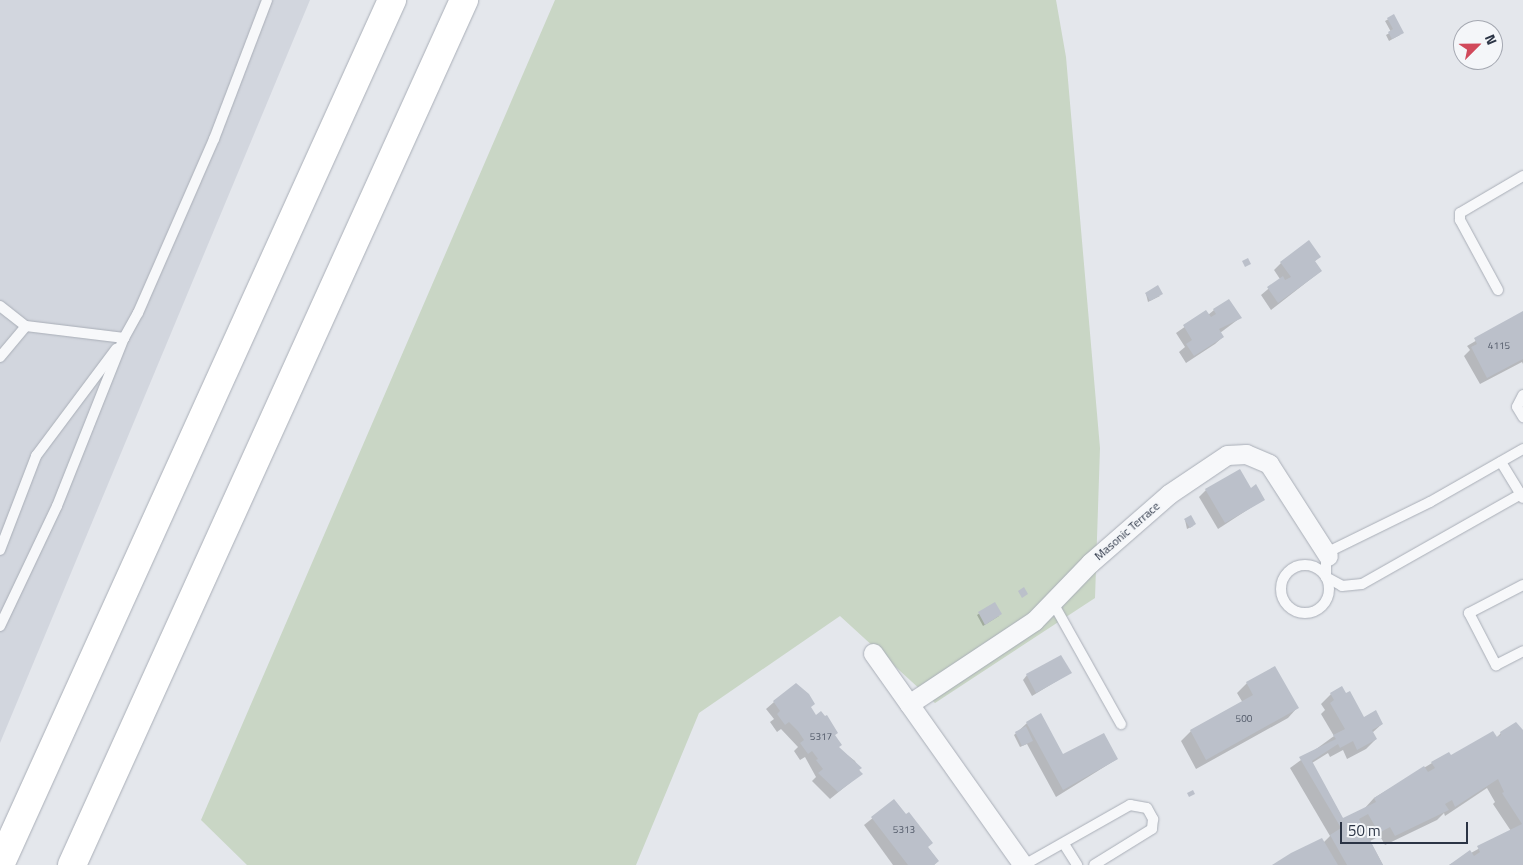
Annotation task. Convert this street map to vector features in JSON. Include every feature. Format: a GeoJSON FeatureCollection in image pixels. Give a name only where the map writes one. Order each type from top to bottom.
{"type":"FeatureCollection","features":[{"type":"Feature","properties":{"kind":"highway"},"geometry":{"type":"LineString","coordinates":[[0,865],[392,0]]}},
{"type":"Feature","properties":{"kind":"highway"},"geometry":{"type":"LineString","coordinates":[[72,865],[464,0]]}},
{"type":"Feature","properties":{"kind":"street","name":"Masonic Terrace"},"geometry":{"type":"LineString","coordinates":[[909,704],[1003,643],[1053,603],[1090,563],[1169,494],[1207,466],[1232,454],[1246,454],[1269,464],[1328,556]]}},
{"type":"Feature","properties":{"kind":"street"},"geometry":{"type":"LineString","coordinates":[[873,653],[1023,865]]}},
{"type":"Feature","properties":{"kind":"lane"},"geometry":{"type":"LineString","coordinates":[[0,550],[36,456],[124,338],[138,313],[214,139],[267,0]]}},
{"type":"Feature","properties":{"kind":"lane"},"geometry":{"type":"LineString","coordinates":[[1498,290],[1460,220],[1460,213],[1523,176]]}},
{"type":"Feature","properties":{"kind":"lane"},"geometry":{"type":"LineString","coordinates":[[0,306],[26,326],[124,338]]}},
{"type":"Feature","properties":{"kind":"lane"},"geometry":{"type":"LineString","coordinates":[[0,357],[26,326]]}},
{"type":"Feature","properties":{"kind":"lane"},"geometry":{"type":"LineString","coordinates":[[0,626],[57,506],[124,338]]}},
{"type":"Feature","properties":{"kind":"lane"},"geometry":{"type":"LineString","coordinates":[[1523,395],[1517,407],[1523,418]]}},
{"type":"Feature","properties":{"kind":"lane"},"geometry":{"type":"LineString","coordinates":[[1501,462],[1522,495],[1362,584],[1342,586],[1326,577],[1308,564],[1293,567],[1282,578],[1284,601],[1295,611],[1310,613],[1317,610],[1327,599],[1326,577],[1324,569],[1328,556],[1345,542],[1390,523],[1501,462],[1523,450]]}},
{"type":"Feature","properties":{"kind":"lane"},"geometry":{"type":"LineString","coordinates":[[1523,585],[1469,614],[1496,665],[1523,651]]}},
{"type":"Feature","properties":{"kind":"lane"},"geometry":{"type":"LineString","coordinates":[[1053,603],[1121,724]]}},
{"type":"Feature","properties":{"kind":"lane"},"geometry":{"type":"LineString","coordinates":[[1023,865],[1064,844],[1130,805],[1147,808],[1153,819],[1152,829],[1094,865]]}},
{"type":"Feature","properties":{"kind":"lane"},"geometry":{"type":"LineString","coordinates":[[1064,844],[1077,865]]}},
{"type":"Feature","properties":{"kind":"shaded area"},"geometry":{"type":"Polygon","coordinates":[[[0,0],[310,0],[0,743],[0,0]]]}},
{"type":"Feature","properties":{"kind":"green space"},"geometry":{"type":"Polygon","coordinates":[[[555,0],[1056,0],[1066,57],[1100,448],[1095,598],[935,703],[840,616],[699,713],[636,865],[247,865],[201,820],[555,0]]]}},
{"type":"Feature","properties":{"kind":"building"},"geometry":{"type":"Polygon","coordinates":[[[1394,14],[1404,33],[1392,39],[1388,32],[1393,29],[1387,18],[1394,14]]]}},
{"type":"Feature","properties":{"kind":"building"},"geometry":{"type":"Polygon","coordinates":[[[1309,240],[1321,257],[1315,261],[1322,271],[1278,303],[1267,287],[1283,276],[1285,280],[1291,277],[1280,262],[1309,240]]]}},
{"type":"Feature","properties":{"kind":"building"},"geometry":{"type":"Polygon","coordinates":[[[1248,258],[1251,264],[1245,267],[1242,261],[1248,258]]]}},
{"type":"Feature","properties":{"kind":"building"},"geometry":{"type":"Polygon","coordinates":[[[1158,285],[1163,294],[1150,301],[1145,293],[1158,285]]]}},
{"type":"Feature","properties":{"kind":"building"},"geometry":{"type":"Polygon","coordinates":[[[1229,299],[1242,318],[1219,329],[1224,337],[1194,356],[1186,344],[1192,340],[1183,325],[1206,310],[1211,317],[1216,314],[1213,309],[1229,299]]]}},
{"type":"Feature","properties":{"kind":"building"},"geometry":{"type":"Polygon","coordinates":[[[1523,311],[1523,359],[1487,378],[1471,347],[1477,344],[1474,338],[1523,311]]]}},
{"type":"Feature","properties":{"kind":"building"},"geometry":{"type":"Polygon","coordinates":[[[1240,469],[1251,488],[1256,484],[1265,500],[1225,523],[1205,489],[1240,469]]]}},
{"type":"Feature","properties":{"kind":"building"},"geometry":{"type":"Polygon","coordinates":[[[1191,515],[1196,524],[1190,528],[1184,519],[1191,515]]]}},
{"type":"Feature","properties":{"kind":"building"},"geometry":{"type":"Polygon","coordinates":[[[1024,587],[1028,594],[1022,598],[1018,591],[1024,587]]]}},
{"type":"Feature","properties":{"kind":"building"},"geometry":{"type":"Polygon","coordinates":[[[995,602],[1002,614],[985,625],[978,612],[995,602]]]}},
{"type":"Feature","properties":{"kind":"building"},"geometry":{"type":"Polygon","coordinates":[[[1061,655],[1072,673],[1036,693],[1026,674],[1061,655]]]}},
{"type":"Feature","properties":{"kind":"building"},"geometry":{"type":"Polygon","coordinates":[[[1275,666],[1299,708],[1206,760],[1190,730],[1253,695],[1246,682],[1275,666]]]}},
{"type":"Feature","properties":{"kind":"building"},"geometry":{"type":"Polygon","coordinates":[[[796,683],[809,694],[815,704],[811,707],[816,715],[821,711],[825,716],[827,715],[838,733],[835,735],[842,745],[839,747],[862,768],[859,770],[863,774],[838,792],[818,773],[823,769],[812,751],[808,754],[800,743],[804,740],[798,731],[789,722],[785,725],[777,714],[780,711],[773,701],[796,683]]]}},
{"type":"Feature","properties":{"kind":"building"},"geometry":{"type":"Polygon","coordinates":[[[1342,686],[1346,693],[1350,691],[1364,717],[1376,710],[1383,724],[1372,730],[1377,739],[1357,750],[1353,741],[1340,748],[1338,744],[1312,761],[1343,818],[1376,802],[1374,798],[1424,766],[1428,772],[1435,768],[1431,762],[1449,752],[1451,755],[1493,731],[1497,737],[1501,735],[1500,732],[1516,722],[1523,730],[1523,865],[1449,865],[1470,850],[1474,856],[1480,852],[1477,846],[1522,824],[1502,793],[1504,792],[1498,779],[1455,807],[1452,800],[1445,804],[1449,810],[1395,836],[1390,827],[1379,833],[1368,814],[1359,819],[1383,865],[1347,865],[1330,835],[1341,828],[1299,757],[1336,739],[1333,735],[1345,729],[1330,703],[1334,700],[1330,693],[1342,686]]]}},
{"type":"Feature","properties":{"kind":"building"},"geometry":{"type":"Polygon","coordinates":[[[1041,713],[1063,754],[1104,733],[1118,759],[1063,790],[1026,722],[1041,713]]]}},
{"type":"Feature","properties":{"kind":"building"},"geometry":{"type":"Polygon","coordinates":[[[1026,726],[1033,741],[1022,746],[1015,732],[1026,726]]]}},
{"type":"Feature","properties":{"kind":"building"},"geometry":{"type":"Polygon","coordinates":[[[1193,790],[1195,794],[1189,797],[1187,793],[1193,790]]]}},
{"type":"Feature","properties":{"kind":"building"},"geometry":{"type":"Polygon","coordinates":[[[894,799],[906,814],[909,812],[933,843],[928,847],[939,861],[934,865],[908,865],[871,817],[894,799]]]}},
{"type":"Feature","properties":{"kind":"building"},"geometry":{"type":"Polygon","coordinates":[[[1322,838],[1338,865],[1272,865],[1291,853],[1322,838]]]}}]}
